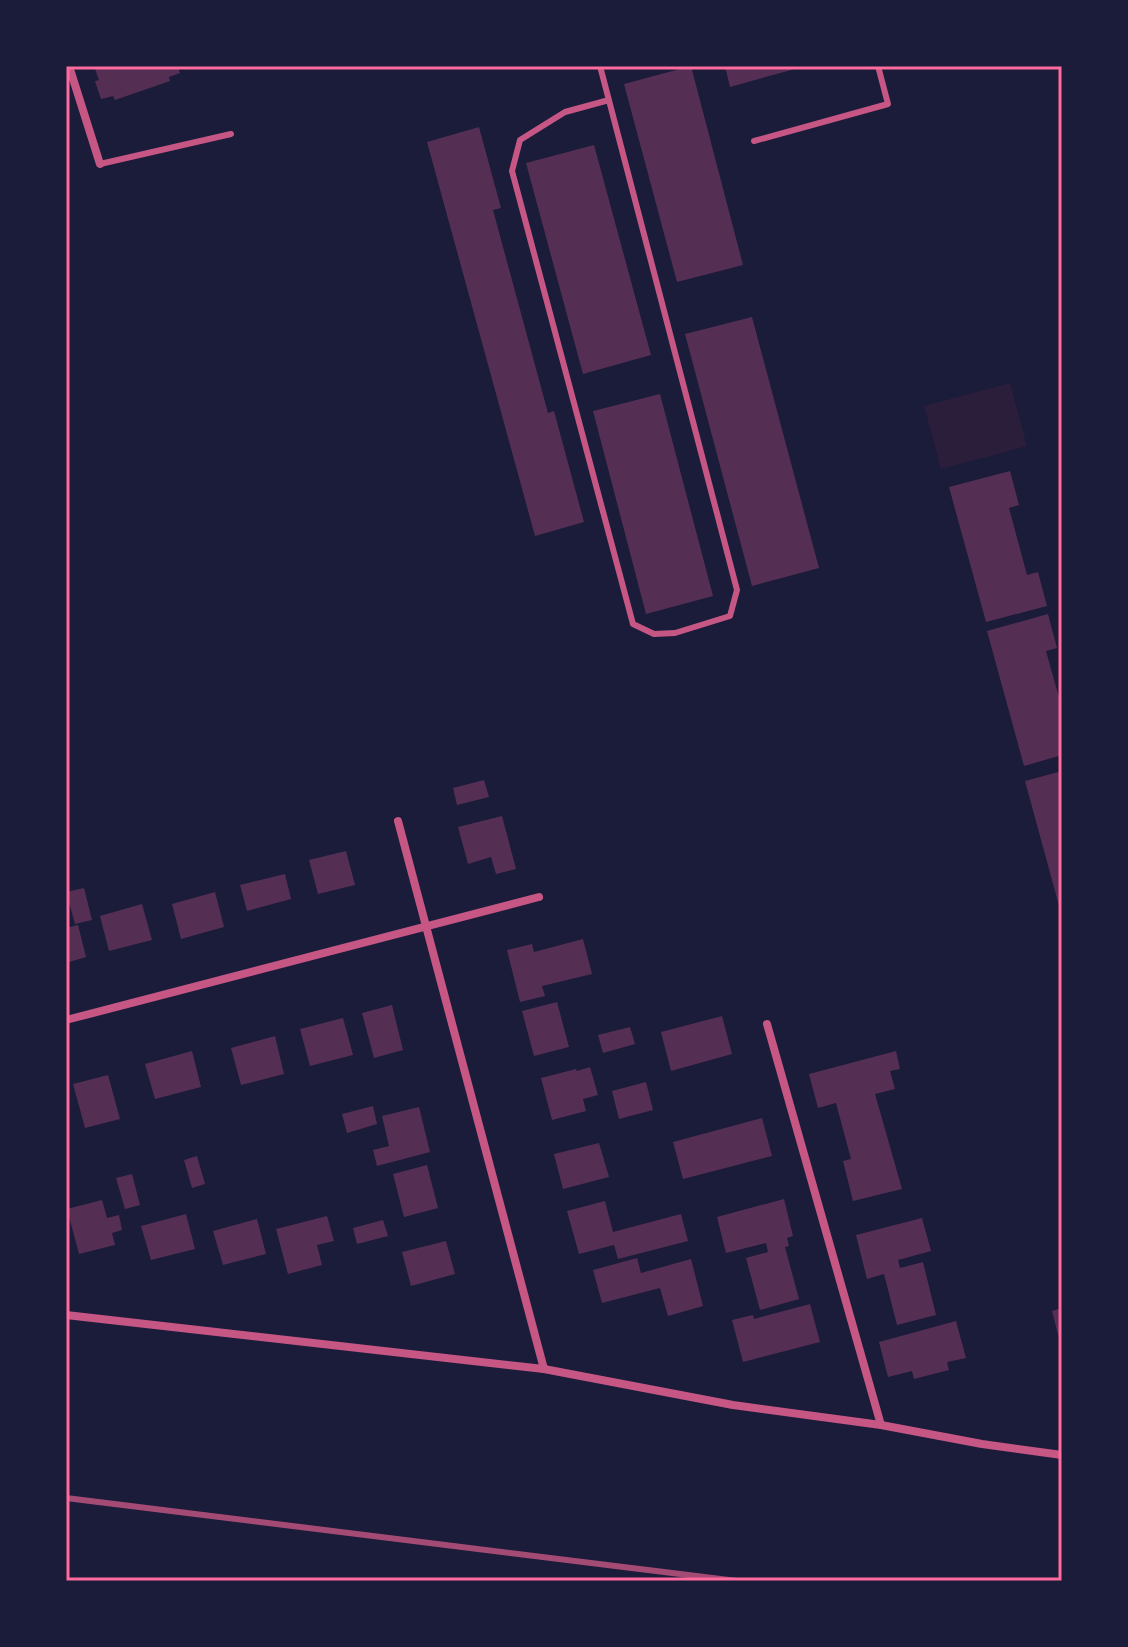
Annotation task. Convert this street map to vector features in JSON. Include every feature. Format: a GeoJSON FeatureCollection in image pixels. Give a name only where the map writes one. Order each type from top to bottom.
{"type":"FeatureCollection","features":[{"type":"Feature","properties":{"kind":"street"},"geometry":{"type":"LineString","coordinates":[[69,66],[100,164]]}},
{"type":"Feature","properties":{"kind":"street"},"geometry":{"type":"LineString","coordinates":[[398,821],[544,1369]]}},
{"type":"Feature","properties":{"kind":"street"},"geometry":{"type":"LineString","coordinates":[[66,1020],[539,897]]}},
{"type":"Feature","properties":{"kind":"street"},"geometry":{"type":"LineString","coordinates":[[767,1024],[881,1425]]}},
{"type":"Feature","properties":{"kind":"street"},"geometry":{"type":"LineString","coordinates":[[66,1315],[544,1369],[733,1405],[881,1425],[1062,1455]]}},
{"type":"Feature","properties":{"kind":"lane"},"geometry":{"type":"LineString","coordinates":[[600,66],[609,100],[737,590],[730,616],[675,633],[654,634],[633,624],[512,171],[520,140],[565,112],[609,100]]}},
{"type":"Feature","properties":{"kind":"lane"},"geometry":{"type":"LineString","coordinates":[[754,141],[888,104],[878,66]]}},
{"type":"Feature","properties":{"kind":"lane"},"geometry":{"type":"LineString","coordinates":[[100,164],[231,134]]}},
{"type":"Feature","properties":{"kind":"shaded area"},"geometry":{"type":"Polygon","coordinates":[[[1010,383],[1027,446],[941,469],[924,406],[1010,383]]]}},
{"type":"Feature","properties":{"kind":"building"},"geometry":{"type":"Polygon","coordinates":[[[94,66],[178,66],[180,73],[169,77],[170,81],[115,100],[113,96],[101,99],[94,66]]]}},
{"type":"Feature","properties":{"kind":"building"},"geometry":{"type":"Polygon","coordinates":[[[691,66],[743,265],[677,282],[624,84],[691,66]]]}},
{"type":"Feature","properties":{"kind":"building"},"geometry":{"type":"Polygon","coordinates":[[[725,66],[802,66],[802,67],[730,87],[725,66]]]}},
{"type":"Feature","properties":{"kind":"building"},"geometry":{"type":"Polygon","coordinates":[[[479,127],[501,208],[493,210],[548,413],[554,411],[584,522],[535,536],[427,142],[479,127]]]}},
{"type":"Feature","properties":{"kind":"building"},"geometry":{"type":"Polygon","coordinates":[[[594,145],[651,355],[583,374],[526,163],[594,145]]]}},
{"type":"Feature","properties":{"kind":"building"},"geometry":{"type":"Polygon","coordinates":[[[752,317],[819,568],[752,586],[685,334],[752,317]]]}},
{"type":"Feature","properties":{"kind":"building"},"geometry":{"type":"Polygon","coordinates":[[[660,394],[713,596],[646,614],[593,411],[660,394]]]}},
{"type":"Feature","properties":{"kind":"building"},"geometry":{"type":"Polygon","coordinates":[[[1010,471],[1019,505],[1009,508],[1027,575],[1038,572],[1047,606],[986,622],[949,487],[1010,471]]]}},
{"type":"Feature","properties":{"kind":"building"},"geometry":{"type":"Polygon","coordinates":[[[1048,614],[1057,648],[1046,651],[1062,708],[1062,755],[1024,766],[987,631],[1048,614]]]}},
{"type":"Feature","properties":{"kind":"building"},"geometry":{"type":"Polygon","coordinates":[[[1062,771],[1062,913],[1061,913],[1025,781],[1062,771]]]}},
{"type":"Feature","properties":{"kind":"building"},"geometry":{"type":"Polygon","coordinates":[[[484,780],[489,797],[457,805],[453,788],[484,780]]]}},
{"type":"Feature","properties":{"kind":"building"},"geometry":{"type":"Polygon","coordinates":[[[502,816],[516,869],[496,874],[491,857],[468,864],[458,827],[502,816]]]}},
{"type":"Feature","properties":{"kind":"building"},"geometry":{"type":"Polygon","coordinates":[[[346,851],[355,885],[318,894],[309,860],[346,851]]]}},
{"type":"Feature","properties":{"kind":"building"},"geometry":{"type":"Polygon","coordinates":[[[285,874],[291,899],[247,911],[240,885],[285,874]]]}},
{"type":"Feature","properties":{"kind":"building"},"geometry":{"type":"Polygon","coordinates":[[[84,888],[92,920],[75,924],[66,892],[84,888]]]}},
{"type":"Feature","properties":{"kind":"building"},"geometry":{"type":"Polygon","coordinates":[[[215,892],[224,927],[181,939],[172,904],[215,892]]]}},
{"type":"Feature","properties":{"kind":"building"},"geometry":{"type":"Polygon","coordinates":[[[142,904],[152,940],[109,951],[100,916],[142,904]]]}},
{"type":"Feature","properties":{"kind":"building"},"geometry":{"type":"Polygon","coordinates":[[[78,925],[86,957],[66,963],[66,928],[78,925]]]}},
{"type":"Feature","properties":{"kind":"building"},"geometry":{"type":"Polygon","coordinates":[[[583,939],[592,974],[542,986],[545,996],[520,1002],[507,950],[532,944],[534,952],[583,939]]]}},
{"type":"Feature","properties":{"kind":"building"},"geometry":{"type":"Polygon","coordinates":[[[557,1002],[569,1047],[534,1056],[522,1011],[557,1002]]]}},
{"type":"Feature","properties":{"kind":"building"},"geometry":{"type":"Polygon","coordinates":[[[392,1005],[403,1050],[374,1058],[362,1013],[392,1005]]]}},
{"type":"Feature","properties":{"kind":"building"},"geometry":{"type":"Polygon","coordinates":[[[722,1016],[732,1054],[671,1071],[661,1032],[722,1016]]]}},
{"type":"Feature","properties":{"kind":"building"},"geometry":{"type":"Polygon","coordinates":[[[343,1018],[353,1055],[310,1066],[300,1029],[343,1018]]]}},
{"type":"Feature","properties":{"kind":"building"},"geometry":{"type":"Polygon","coordinates":[[[630,1027],[635,1044],[603,1053],[598,1035],[630,1027]]]}},
{"type":"Feature","properties":{"kind":"building"},"geometry":{"type":"Polygon","coordinates":[[[275,1036],[284,1074],[241,1085],[231,1048],[275,1036]]]}},
{"type":"Feature","properties":{"kind":"building"},"geometry":{"type":"Polygon","coordinates":[[[192,1051],[201,1087],[155,1099],[145,1064],[192,1051]]]}},
{"type":"Feature","properties":{"kind":"building"},"geometry":{"type":"Polygon","coordinates":[[[896,1051],[900,1069],[890,1071],[895,1089],[875,1094],[902,1189],[853,1201],[843,1161],[851,1159],[836,1103],[818,1108],[809,1074],[896,1051]]]}},
{"type":"Feature","properties":{"kind":"building"},"geometry":{"type":"Polygon","coordinates":[[[590,1067],[598,1095],[583,1099],[586,1111],[552,1120],[541,1078],[590,1067]]]}},
{"type":"Feature","properties":{"kind":"building"},"geometry":{"type":"Polygon","coordinates":[[[108,1075],[120,1119],[85,1128],[73,1084],[108,1075]]]}},
{"type":"Feature","properties":{"kind":"building"},"geometry":{"type":"Polygon","coordinates":[[[646,1082],[653,1110],[619,1119],[612,1091],[646,1082]]]}},
{"type":"Feature","properties":{"kind":"building"},"geometry":{"type":"Polygon","coordinates":[[[373,1106],[377,1124],[347,1133],[342,1114],[373,1106]]]}},
{"type":"Feature","properties":{"kind":"building"},"geometry":{"type":"Polygon","coordinates":[[[419,1107],[430,1152],[377,1166],[373,1150],[389,1146],[382,1116],[419,1107]]]}},
{"type":"Feature","properties":{"kind":"building"},"geometry":{"type":"Polygon","coordinates":[[[762,1118],[772,1156],[683,1179],[673,1142],[762,1118]]]}},
{"type":"Feature","properties":{"kind":"building"},"geometry":{"type":"Polygon","coordinates":[[[599,1143],[609,1177],[563,1189],[554,1154],[599,1143]]]}},
{"type":"Feature","properties":{"kind":"building"},"geometry":{"type":"Polygon","coordinates":[[[197,1156],[205,1184],[192,1188],[184,1160],[197,1156]]]}},
{"type":"Feature","properties":{"kind":"building"},"geometry":{"type":"Polygon","coordinates":[[[427,1165],[438,1208],[404,1217],[393,1174],[427,1165]]]}},
{"type":"Feature","properties":{"kind":"building"},"geometry":{"type":"Polygon","coordinates":[[[132,1174],[140,1205],[125,1209],[116,1178],[132,1174]]]}},
{"type":"Feature","properties":{"kind":"building"},"geometry":{"type":"Polygon","coordinates":[[[784,1199],[793,1236],[787,1238],[789,1246],[785,1247],[799,1299],[760,1310],[746,1258],[768,1252],[766,1243],[726,1253],[717,1217],[784,1199]]]}},
{"type":"Feature","properties":{"kind":"building"},"geometry":{"type":"Polygon","coordinates":[[[102,1200],[107,1218],[119,1215],[122,1230],[112,1233],[115,1245],[79,1254],[67,1209],[102,1200]]]}},
{"type":"Feature","properties":{"kind":"building"},"geometry":{"type":"Polygon","coordinates":[[[605,1201],[613,1232],[681,1214],[688,1241],[618,1259],[614,1245],[579,1254],[567,1211],[605,1201]]]}},
{"type":"Feature","properties":{"kind":"building"},"geometry":{"type":"Polygon","coordinates":[[[186,1214],[195,1249],[151,1260],[141,1226],[186,1214]]]}},
{"type":"Feature","properties":{"kind":"building"},"geometry":{"type":"Polygon","coordinates":[[[327,1216],[334,1241],[317,1245],[322,1265],[288,1274],[276,1229],[327,1216]]]}},
{"type":"Feature","properties":{"kind":"building"},"geometry":{"type":"Polygon","coordinates":[[[922,1218],[931,1251],[898,1260],[900,1268],[923,1262],[936,1315],[897,1325],[884,1274],[867,1279],[856,1235],[922,1218]]]}},
{"type":"Feature","properties":{"kind":"building"},"geometry":{"type":"Polygon","coordinates":[[[257,1219],[266,1254],[223,1265],[213,1231],[257,1219]]]}},
{"type":"Feature","properties":{"kind":"building"},"geometry":{"type":"Polygon","coordinates":[[[383,1220],[388,1236],[357,1244],[353,1228],[383,1220]]]}},
{"type":"Feature","properties":{"kind":"building"},"geometry":{"type":"Polygon","coordinates":[[[446,1241],[455,1274],[411,1286],[402,1252],[446,1241]]]}},
{"type":"Feature","properties":{"kind":"building"},"geometry":{"type":"Polygon","coordinates":[[[637,1258],[641,1273],[691,1259],[703,1306],[668,1316],[660,1288],[602,1303],[593,1270],[637,1258]]]}},
{"type":"Feature","properties":{"kind":"building"},"geometry":{"type":"Polygon","coordinates":[[[810,1304],[820,1342],[743,1362],[732,1320],[753,1315],[754,1319],[810,1304]]]}},
{"type":"Feature","properties":{"kind":"building"},"geometry":{"type":"Polygon","coordinates":[[[1062,1308],[1062,1346],[1061,1346],[1052,1311],[1062,1308]]]}},
{"type":"Feature","properties":{"kind":"building"},"geometry":{"type":"Polygon","coordinates":[[[956,1321],[966,1358],[947,1362],[949,1370],[914,1379],[912,1371],[888,1377],[879,1342],[956,1321]]]}},
{"type":"Feature","properties":{"kind":"railway"},"geometry":{"type":"LineString","coordinates":[[66,1498],[737,1581]]}}]}
